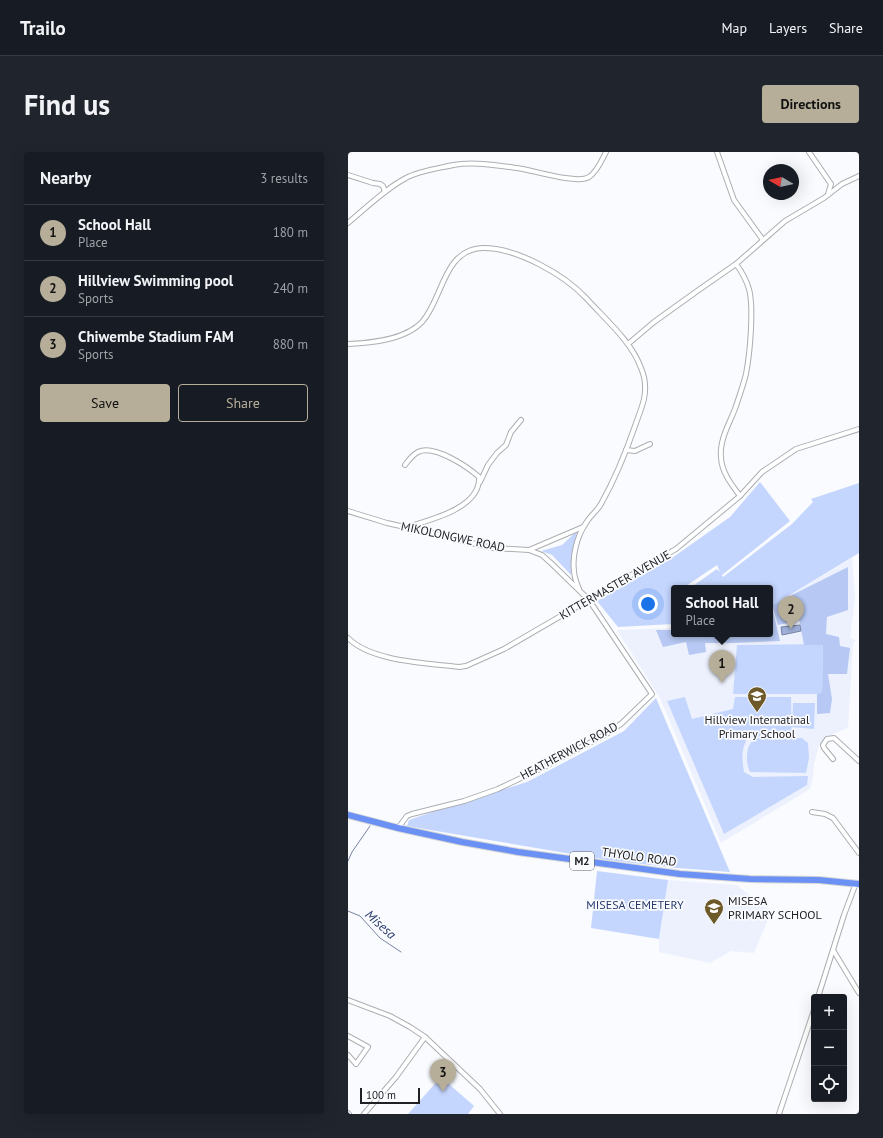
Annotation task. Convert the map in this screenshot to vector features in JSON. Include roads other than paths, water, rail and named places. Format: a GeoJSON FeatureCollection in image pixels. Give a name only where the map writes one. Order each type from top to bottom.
{"type":"FeatureCollection","features":[{"type":"Feature","properties":{"kind":"highway","name":"THYOLO ROAD"},"geometry":{"type":"LineString","coordinates":[[348,815],[462,842],[518,852],[680,874],[750,879],[819,880],[858,884]]}},
{"type":"Feature","properties":{"kind":"street"},"geometry":{"type":"LineString","coordinates":[[348,223],[385,192],[404,179],[413,175],[453,165],[466,164],[519,169],[566,178],[584,179],[593,174],[606,152]]}},
{"type":"Feature","properties":{"kind":"street"},"geometry":{"type":"LineString","coordinates":[[717,152],[734,200],[763,240]]}},
{"type":"Feature","properties":{"kind":"street"},"geometry":{"type":"LineString","coordinates":[[809,152],[831,184],[828,194]]}},
{"type":"Feature","properties":{"kind":"street"},"geometry":{"type":"LineString","coordinates":[[348,175],[372,183],[380,184],[383,186],[385,192]]}},
{"type":"Feature","properties":{"kind":"street"},"geometry":{"type":"LineString","coordinates":[[628,344],[654,322],[736,264],[785,221],[842,184],[859,176]]}},
{"type":"Feature","properties":{"kind":"street"},"geometry":{"type":"LineString","coordinates":[[348,344],[380,342],[416,327],[427,314],[436,299],[440,285],[447,271],[457,259],[474,249],[485,248],[518,255],[554,273],[580,291],[628,344],[641,367],[644,382],[644,399],[626,450],[601,505],[584,526],[579,536],[574,557],[574,571],[579,591]]}},
{"type":"Feature","properties":{"kind":"street"},"geometry":{"type":"LineString","coordinates":[[736,264],[744,276],[749,289],[751,325],[746,372],[726,432],[720,458],[726,476],[740,496]]}},
{"type":"Feature","properties":{"kind":"street"},"geometry":{"type":"LineString","coordinates":[[406,527],[457,510],[474,495],[488,465],[497,453],[506,445],[511,432],[521,420]]}},
{"type":"Feature","properties":{"kind":"street","name":"KITTERMASTER AVENUE"},"geometry":{"type":"LineString","coordinates":[[348,638],[359,646],[373,653],[384,656],[409,661],[459,667],[466,666],[504,649],[676,549],[740,496],[762,472],[796,449],[859,429]]}},
{"type":"Feature","properties":{"kind":"street"},"geometry":{"type":"LineString","coordinates":[[626,450],[636,451],[650,444]]}},
{"type":"Feature","properties":{"kind":"street"},"geometry":{"type":"LineString","coordinates":[[405,465],[418,452],[423,450],[432,451],[444,455],[472,471],[479,477],[479,484]]}},
{"type":"Feature","properties":{"kind":"street","name":"MIKOLONGWE ROAD"},"geometry":{"type":"LineString","coordinates":[[348,511],[387,523],[492,548],[529,550],[542,555],[590,600]]}},
{"type":"Feature","properties":{"kind":"street"},"geometry":{"type":"LineString","coordinates":[[529,550],[584,526]]}},
{"type":"Feature","properties":{"kind":"street","name":"HEATHERWICK ROAD"},"geometry":{"type":"LineString","coordinates":[[398,828],[407,816],[464,801],[498,789],[544,767],[608,733],[622,723],[652,694],[590,600]]}},
{"type":"Feature","properties":{"kind":"street"},"geometry":{"type":"LineString","coordinates":[[833,759],[823,745],[827,739],[834,738],[859,761]]}},
{"type":"Feature","properties":{"kind":"street"},"geometry":{"type":"LineString","coordinates":[[812,812],[825,814],[833,818],[859,853]]}},
{"type":"Feature","properties":{"kind":"street"},"geometry":{"type":"LineString","coordinates":[[819,994],[844,915],[858,884]]}},
{"type":"Feature","properties":{"kind":"street"},"geometry":{"type":"LineString","coordinates":[[833,950],[859,993]]}},
{"type":"Feature","properties":{"kind":"street"},"geometry":{"type":"LineString","coordinates":[[348,1000],[390,1016],[410,1027],[425,1038],[480,1089],[500,1114]]}},
{"type":"Feature","properties":{"kind":"street"},"geometry":{"type":"LineString","coordinates":[[780,1114],[811,1019]]}},
{"type":"Feature","properties":{"kind":"street"},"geometry":{"type":"LineString","coordinates":[[348,1036],[368,1047],[356,1064],[348,1055]]}},
{"type":"Feature","properties":{"kind":"street"},"geometry":{"type":"LineString","coordinates":[[364,1114],[396,1077],[425,1038]]}},
{"type":"Feature","properties":{"kind":"waterway"},"geometry":{"type":"LineString","coordinates":[[348,861],[352,852],[370,826]]}},
{"type":"Feature","properties":{"kind":"waterway","name":"Misesa"},"geometry":{"type":"LineString","coordinates":[[348,911],[360,916],[380,938],[401,952]]}},
{"type":"Feature","properties":{"kind":"place","name":"Hillview Swimming pool"},"geometry":{"type":"Point","coordinates":[791,629]}},
{"type":"Feature","properties":{"kind":"place","name":"School Hall"},"geometry":{"type":"Point","coordinates":[722,683]}},
{"type":"Feature","properties":{"kind":"place","name":"Hillview Internatinal Primary School"},"geometry":{"type":"Point","coordinates":[757,713]}},
{"type":"Feature","properties":{"kind":"place","name":"MISESA PRIMARY SCHOOL"},"geometry":{"type":"Point","coordinates":[714,925]}},
{"type":"Feature","properties":{"kind":"place","name":"Chiwembe Stadium FAM"},"geometry":{"type":"Point","coordinates":[443,1092]}},
{"type":"Feature","properties":{"kind":"park label","name":"MISESA CEMETERY"},"geometry":{"type":"Point","coordinates":[635,905]}}]}
